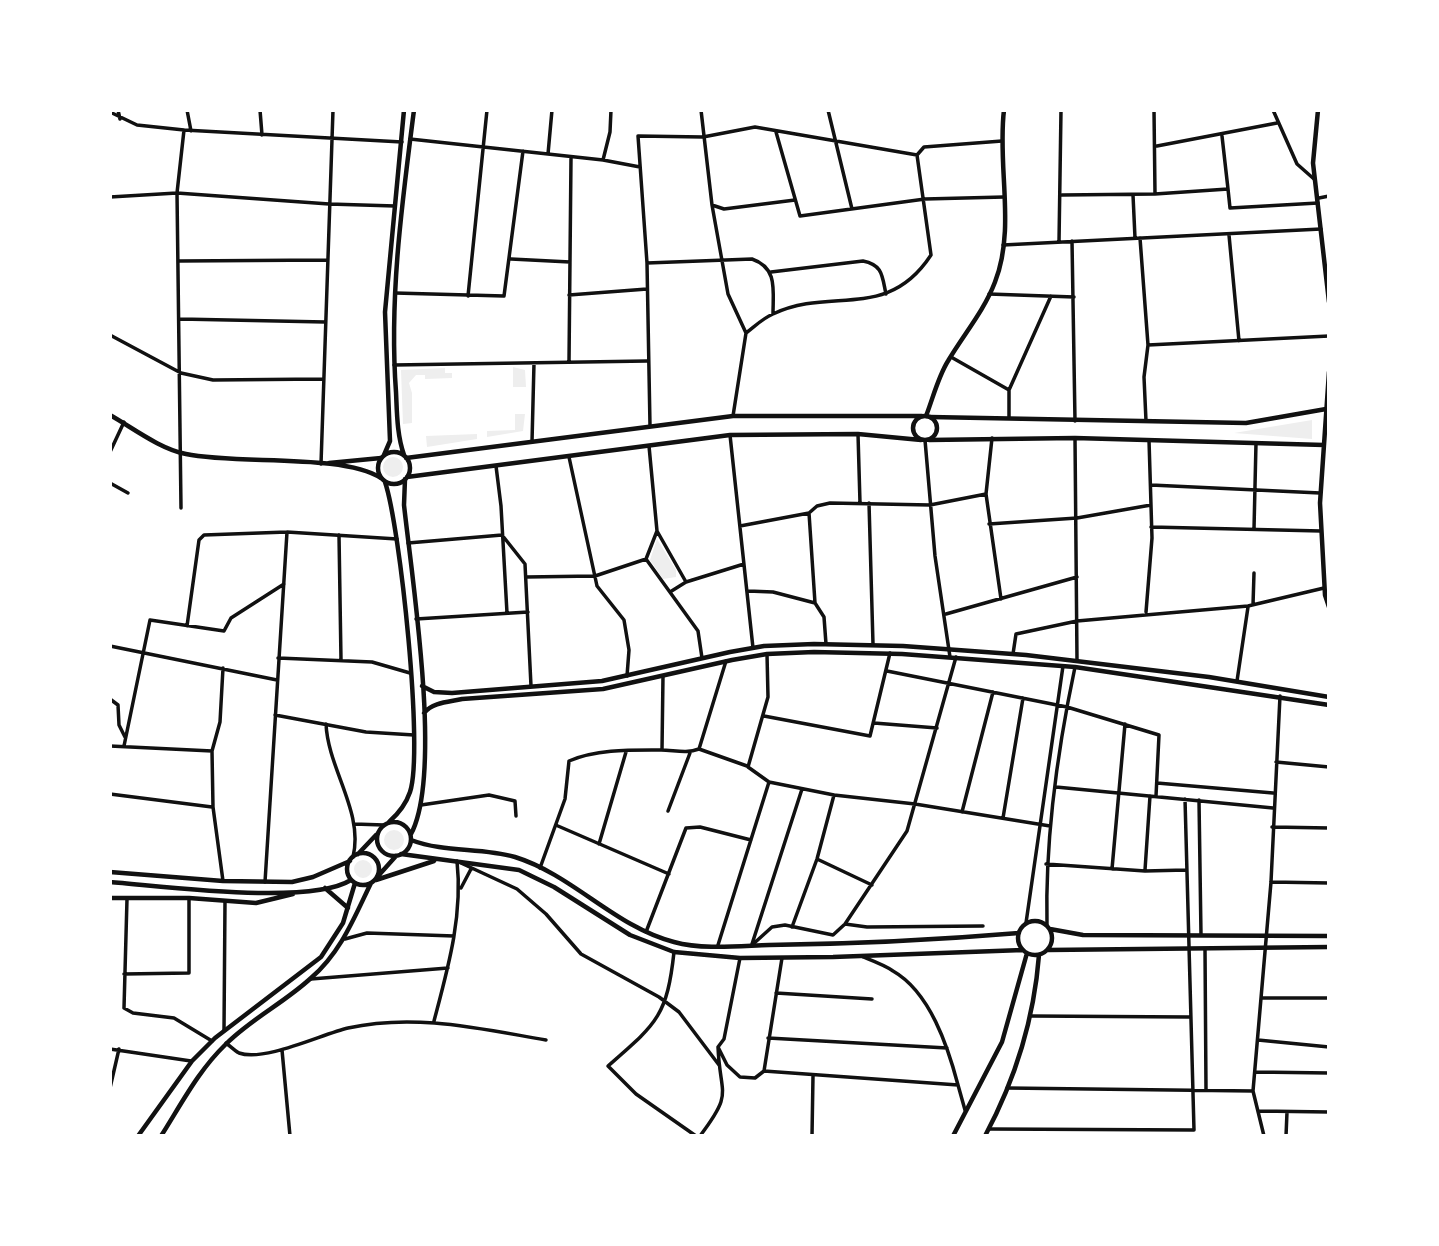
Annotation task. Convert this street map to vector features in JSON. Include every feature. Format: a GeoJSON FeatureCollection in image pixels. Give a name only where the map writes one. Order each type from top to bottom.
{"type":"FeatureCollection","features":[{"type":"Feature","properties":{"kind":"main road"},"geometry":{"type":"LineString","coordinates":[[138,1136],[192,1061],[224,1030],[321,957],[335,939],[348,908],[353,882],[347,871],[354,857],[398,814],[411,790],[414,736],[397,539],[393,503],[377,468],[390,441],[385,312],[404,110]]}},
{"type":"Feature","properties":{"kind":"main road"},"geometry":{"type":"LineString","coordinates":[[375,880],[408,848],[421,805],[424,713],[408,544],[406,478],[410,467],[399,440],[394,365],[395,293],[414,110]]}},
{"type":"Feature","properties":{"kind":"main road"},"geometry":{"type":"LineString","coordinates":[[925,440],[913,429],[916,420],[926,416],[950,357],[995,281],[1003,245],[1004,110]]}},
{"type":"Feature","properties":{"kind":"main road"},"geometry":{"type":"LineString","coordinates":[[1318,110],[1313,163],[1329,300]]}},
{"type":"Feature","properties":{"kind":"main road"},"geometry":{"type":"LineString","coordinates":[[1329,372],[1324,446],[1326,461],[1321,493],[1324,588],[1329,607]]}},
{"type":"Feature","properties":{"kind":"main road"},"geometry":{"type":"LineString","coordinates":[[321,464],[394,452],[405,457],[733,416],[926,416],[1146,423],[1247,423],[1327,409]]}},
{"type":"Feature","properties":{"kind":"main road"},"geometry":{"type":"LineString","coordinates":[[110,415],[183,453],[222,460],[321,464],[366,470],[396,484],[406,478],[730,435],[858,434],[925,440],[1075,438],[1324,446]]}},
{"type":"Feature","properties":{"kind":"main road"},"geometry":{"type":"LineString","coordinates":[[925,440],[937,430],[936,422],[926,416]]}},
{"type":"Feature","properties":{"kind":"main road"},"geometry":{"type":"LineString","coordinates":[[422,686],[434,692],[452,694],[571,684],[627,676],[753,648],[826,644],[950,649],[1077,660],[1237,681],[1329,697]]}},
{"type":"Feature","properties":{"kind":"main road"},"geometry":{"type":"LineString","coordinates":[[424,713],[428,707],[451,701],[603,689],[767,654],[890,653],[1075,667],[1329,705]]}},
{"type":"Feature","properties":{"kind":"main road"},"geometry":{"type":"LineString","coordinates":[[386,823],[400,822],[411,837],[439,849],[490,852],[541,868],[646,932],[675,943],[751,946],[930,940],[1019,933]]}},
{"type":"Feature","properties":{"kind":"main road"},"geometry":{"type":"LineString","coordinates":[[377,834],[381,850],[399,855],[506,866],[537,876],[630,935],[674,952],[740,958],[1025,952],[1039,955],[1048,950],[1187,947],[1329,947]]}},
{"type":"Feature","properties":{"kind":"main road"},"geometry":{"type":"LineString","coordinates":[[110,872],[265,882],[313,877],[354,857],[373,857],[379,865],[375,880],[345,939],[311,979],[250,1021],[226,1043],[201,1070],[161,1136]]}},
{"type":"Feature","properties":{"kind":"main road"},"geometry":{"type":"LineString","coordinates":[[110,898],[189,898],[265,903],[298,892],[375,880],[438,860]]}},
{"type":"Feature","properties":{"kind":"main road"},"geometry":{"type":"LineString","coordinates":[[110,882],[298,892]]}},
{"type":"Feature","properties":{"kind":"main road"},"geometry":{"type":"LineString","coordinates":[[324,887],[348,908]]}},
{"type":"Feature","properties":{"kind":"main road"},"geometry":{"type":"LineString","coordinates":[[1019,933],[1026,923],[1037,920],[1049,927],[1083,935],[1329,936]]}},
{"type":"Feature","properties":{"kind":"main road"},"geometry":{"type":"LineString","coordinates":[[1048,950],[1053,940],[1049,927]]}},
{"type":"Feature","properties":{"kind":"main road"},"geometry":{"type":"LineString","coordinates":[[953,1136],[1002,1042],[1025,952],[1019,933]]}},
{"type":"Feature","properties":{"kind":"main road"},"geometry":{"type":"LineString","coordinates":[[985,1136],[1021,1054],[1031,1016],[1039,955]]}},
{"type":"Feature","properties":{"kind":"street"},"geometry":{"type":"LineString","coordinates":[[118,110],[120,119]]}},
{"type":"Feature","properties":{"kind":"street"},"geometry":{"type":"LineString","coordinates":[[187,110],[191,131]]}},
{"type":"Feature","properties":{"kind":"street"},"geometry":{"type":"LineString","coordinates":[[261,110],[262,135]]}},
{"type":"Feature","properties":{"kind":"street"},"geometry":{"type":"LineString","coordinates":[[321,464],[333,110]]}},
{"type":"Feature","properties":{"kind":"street"},"geometry":{"type":"LineString","coordinates":[[468,296],[487,110]]}},
{"type":"Feature","properties":{"kind":"street"},"geometry":{"type":"LineString","coordinates":[[548,154],[552,110]]}},
{"type":"Feature","properties":{"kind":"street"},"geometry":{"type":"LineString","coordinates":[[603,160],[610,132],[611,110]]}},
{"type":"Feature","properties":{"kind":"street"},"geometry":{"type":"LineString","coordinates":[[701,110],[721,261],[728,294],[746,333],[733,416]]}},
{"type":"Feature","properties":{"kind":"street"},"geometry":{"type":"LineString","coordinates":[[828,110],[852,209]]}},
{"type":"Feature","properties":{"kind":"street"},"geometry":{"type":"LineString","coordinates":[[1059,242],[1062,110]]}},
{"type":"Feature","properties":{"kind":"street"},"geometry":{"type":"LineString","coordinates":[[1154,110],[1157,146],[1155,194]]}},
{"type":"Feature","properties":{"kind":"street"},"geometry":{"type":"LineString","coordinates":[[1273,110],[1297,164],[1316,180]]}},
{"type":"Feature","properties":{"kind":"street"},"geometry":{"type":"LineString","coordinates":[[110,112],[136,125],[191,131],[402,142]]}},
{"type":"Feature","properties":{"kind":"street"},"geometry":{"type":"LineString","coordinates":[[1157,146],[1222,136],[1277,122]]}},
{"type":"Feature","properties":{"kind":"street"},"geometry":{"type":"LineString","coordinates":[[650,428],[647,263],[638,136],[703,137],[755,127],[917,155]]}},
{"type":"Feature","properties":{"kind":"street"},"geometry":{"type":"LineString","coordinates":[[181,508],[183,453],[177,193],[184,130]]}},
{"type":"Feature","properties":{"kind":"street"},"geometry":{"type":"LineString","coordinates":[[776,131],[800,216],[925,199],[1003,197]]}},
{"type":"Feature","properties":{"kind":"street"},"geometry":{"type":"LineString","coordinates":[[1222,136],[1230,208],[1319,201],[1329,196]]}},
{"type":"Feature","properties":{"kind":"street"},"geometry":{"type":"LineString","coordinates":[[410,139],[603,160],[640,167]]}},
{"type":"Feature","properties":{"kind":"street"},"geometry":{"type":"LineString","coordinates":[[917,155],[924,147],[1002,141]]}},
{"type":"Feature","properties":{"kind":"street"},"geometry":{"type":"LineString","coordinates":[[395,293],[504,296],[511,259],[523,151]]}},
{"type":"Feature","properties":{"kind":"street"},"geometry":{"type":"LineString","coordinates":[[746,333],[773,314],[809,304],[840,303],[886,294],[917,275],[931,255],[917,155]]}},
{"type":"Feature","properties":{"kind":"street"},"geometry":{"type":"LineString","coordinates":[[569,362],[571,157]]}},
{"type":"Feature","properties":{"kind":"street"},"geometry":{"type":"LineString","coordinates":[[1062,195],[1155,194],[1228,189]]}},
{"type":"Feature","properties":{"kind":"street"},"geometry":{"type":"LineString","coordinates":[[110,197],[177,193],[395,206]]}},
{"type":"Feature","properties":{"kind":"street"},"geometry":{"type":"LineString","coordinates":[[1133,194],[1148,345],[1144,377],[1146,423]]}},
{"type":"Feature","properties":{"kind":"street"},"geometry":{"type":"LineString","coordinates":[[712,205],[724,209],[796,200]]}},
{"type":"Feature","properties":{"kind":"street"},"geometry":{"type":"LineString","coordinates":[[1003,245],[1321,229]]}},
{"type":"Feature","properties":{"kind":"street"},"geometry":{"type":"LineString","coordinates":[[1229,235],[1239,341]]}},
{"type":"Feature","properties":{"kind":"street"},"geometry":{"type":"LineString","coordinates":[[1072,241],[1074,421]]}},
{"type":"Feature","properties":{"kind":"street"},"geometry":{"type":"LineString","coordinates":[[110,244],[110,333],[181,373],[213,380],[323,379]]}},
{"type":"Feature","properties":{"kind":"street"},"geometry":{"type":"LineString","coordinates":[[511,259],[570,262]]}},
{"type":"Feature","properties":{"kind":"street"},"geometry":{"type":"LineString","coordinates":[[647,263],[752,259],[764,263],[771,272],[773,314]]}},
{"type":"Feature","properties":{"kind":"street"},"geometry":{"type":"LineString","coordinates":[[179,261],[327,260]]}},
{"type":"Feature","properties":{"kind":"street"},"geometry":{"type":"LineString","coordinates":[[771,272],[863,261],[875,264],[881,270],[886,294]]}},
{"type":"Feature","properties":{"kind":"street"},"geometry":{"type":"LineString","coordinates":[[569,295],[648,289]]}},
{"type":"Feature","properties":{"kind":"street"},"geometry":{"type":"LineString","coordinates":[[989,294],[1074,297]]}},
{"type":"Feature","properties":{"kind":"street"},"geometry":{"type":"LineString","coordinates":[[1009,419],[1009,390],[1051,296]]}},
{"type":"Feature","properties":{"kind":"street"},"geometry":{"type":"LineString","coordinates":[[180,319],[325,322]]}},
{"type":"Feature","properties":{"kind":"street"},"geometry":{"type":"LineString","coordinates":[[1148,345],[1329,337]]}},
{"type":"Feature","properties":{"kind":"street"},"geometry":{"type":"LineString","coordinates":[[950,357],[1009,390]]}},
{"type":"Feature","properties":{"kind":"street"},"geometry":{"type":"LineString","coordinates":[[394,365],[648,361]]}},
{"type":"Feature","properties":{"kind":"street"},"geometry":{"type":"LineString","coordinates":[[532,442],[534,363]]}},
{"type":"Feature","properties":{"kind":"street"},"geometry":{"type":"LineString","coordinates":[[110,452],[124,422]]}},
{"type":"Feature","properties":{"kind":"street"},"geometry":{"type":"LineString","coordinates":[[858,434],[860,503]]}},
{"type":"Feature","properties":{"kind":"street"},"geometry":{"type":"LineString","coordinates":[[730,435],[753,648]]}},
{"type":"Feature","properties":{"kind":"street"},"geometry":{"type":"LineString","coordinates":[[992,438],[986,494],[1001,599]]}},
{"type":"Feature","properties":{"kind":"street"},"geometry":{"type":"LineString","coordinates":[[1075,438],[1077,660]]}},
{"type":"Feature","properties":{"kind":"street"},"geometry":{"type":"LineString","coordinates":[[751,946],[772,927],[792,927],[833,934],[845,924],[907,831],[951,683],[953,657],[935,556],[925,440]]}},
{"type":"Feature","properties":{"kind":"street"},"geometry":{"type":"LineString","coordinates":[[1146,612],[1152,527],[1149,440]]}},
{"type":"Feature","properties":{"kind":"street"},"geometry":{"type":"LineString","coordinates":[[1254,529],[1256,442]]}},
{"type":"Feature","properties":{"kind":"street"},"geometry":{"type":"LineString","coordinates":[[649,446],[657,531],[686,582]]}},
{"type":"Feature","properties":{"kind":"street"},"geometry":{"type":"LineString","coordinates":[[568,456],[597,586],[624,620],[629,650],[627,676]]}},
{"type":"Feature","properties":{"kind":"street"},"geometry":{"type":"LineString","coordinates":[[496,465],[507,613]]}},
{"type":"Feature","properties":{"kind":"street"},"geometry":{"type":"LineString","coordinates":[[110,483],[128,492]]}},
{"type":"Feature","properties":{"kind":"street"},"geometry":{"type":"LineString","coordinates":[[1151,485],[1321,493]]}},
{"type":"Feature","properties":{"kind":"street"},"geometry":{"type":"LineString","coordinates":[[740,526],[808,513],[817,506],[830,503],[930,505],[986,494]]}},
{"type":"Feature","properties":{"kind":"street"},"geometry":{"type":"LineString","coordinates":[[869,503],[873,645]]}},
{"type":"Feature","properties":{"kind":"street"},"geometry":{"type":"LineString","coordinates":[[989,524],[1077,518],[1151,505]]}},
{"type":"Feature","properties":{"kind":"street"},"geometry":{"type":"LineString","coordinates":[[808,513],[815,603],[824,617],[826,644]]}},
{"type":"Feature","properties":{"kind":"street"},"geometry":{"type":"LineString","coordinates":[[1152,527],[1321,531]]}},
{"type":"Feature","properties":{"kind":"street"},"geometry":{"type":"LineString","coordinates":[[646,559],[657,531]]}},
{"type":"Feature","properties":{"kind":"street"},"geometry":{"type":"LineString","coordinates":[[187,626],[199,540],[204,535],[286,532],[397,539]]}},
{"type":"Feature","properties":{"kind":"street"},"geometry":{"type":"LineString","coordinates":[[265,882],[286,532]]}},
{"type":"Feature","properties":{"kind":"street"},"geometry":{"type":"LineString","coordinates":[[339,535],[341,660]]}},
{"type":"Feature","properties":{"kind":"street"},"geometry":{"type":"LineString","coordinates":[[408,544],[502,535]]}},
{"type":"Feature","properties":{"kind":"street"},"geometry":{"type":"LineString","coordinates":[[502,535],[526,564],[531,686]]}},
{"type":"Feature","properties":{"kind":"street"},"geometry":{"type":"LineString","coordinates":[[526,577],[595,576],[646,559]]}},
{"type":"Feature","properties":{"kind":"street"},"geometry":{"type":"LineString","coordinates":[[646,559],[698,631],[702,658]]}},
{"type":"Feature","properties":{"kind":"street"},"geometry":{"type":"LineString","coordinates":[[670,592],[686,582],[744,564]]}},
{"type":"Feature","properties":{"kind":"street"},"geometry":{"type":"LineString","coordinates":[[1237,681],[1254,573]]}},
{"type":"Feature","properties":{"kind":"street"},"geometry":{"type":"LineString","coordinates":[[946,614],[1077,577]]}},
{"type":"Feature","properties":{"kind":"street"},"geometry":{"type":"LineString","coordinates":[[124,747],[150,620],[224,631],[232,618],[284,584]]}},
{"type":"Feature","properties":{"kind":"street"},"geometry":{"type":"LineString","coordinates":[[1013,654],[1016,634],[1077,621],[1146,612],[1250,605],[1324,588]]}},
{"type":"Feature","properties":{"kind":"street"},"geometry":{"type":"LineString","coordinates":[[748,591],[783,594],[815,603]]}},
{"type":"Feature","properties":{"kind":"street"},"geometry":{"type":"LineString","coordinates":[[416,619],[528,612]]}},
{"type":"Feature","properties":{"kind":"street"},"geometry":{"type":"LineString","coordinates":[[110,646],[277,680]]}},
{"type":"Feature","properties":{"kind":"street"},"geometry":{"type":"LineString","coordinates":[[764,716],[870,736],[890,653]]}},
{"type":"Feature","properties":{"kind":"street"},"geometry":{"type":"LineString","coordinates":[[748,767],[749,756],[764,716],[769,678],[767,654]]}},
{"type":"Feature","properties":{"kind":"street"},"geometry":{"type":"LineString","coordinates":[[278,658],[372,662],[410,673]]}},
{"type":"Feature","properties":{"kind":"street"},"geometry":{"type":"LineString","coordinates":[[699,749],[726,661]]}},
{"type":"Feature","properties":{"kind":"street"},"geometry":{"type":"LineString","coordinates":[[1026,923],[1038,824],[1063,666]]}},
{"type":"Feature","properties":{"kind":"street"},"geometry":{"type":"LineString","coordinates":[[1049,927],[1046,864],[1066,707],[1075,667]]}},
{"type":"Feature","properties":{"kind":"street"},"geometry":{"type":"LineString","coordinates":[[223,668],[220,722],[212,751],[213,807],[223,881]]}},
{"type":"Feature","properties":{"kind":"street"},"geometry":{"type":"LineString","coordinates":[[887,671],[1058,705],[1160,735],[1156,796]]}},
{"type":"Feature","properties":{"kind":"street"},"geometry":{"type":"LineString","coordinates":[[662,750],[663,676]]}},
{"type":"Feature","properties":{"kind":"street"},"geometry":{"type":"LineString","coordinates":[[962,812],[993,692]]}},
{"type":"Feature","properties":{"kind":"street"},"geometry":{"type":"LineString","coordinates":[[1264,1136],[1254,1091],[1271,882],[1280,696]]}},
{"type":"Feature","properties":{"kind":"street"},"geometry":{"type":"LineString","coordinates":[[1003,818],[1023,698]]}},
{"type":"Feature","properties":{"kind":"street"},"geometry":{"type":"LineString","coordinates":[[110,699],[118,705],[119,725],[126,739]]}},
{"type":"Feature","properties":{"kind":"street"},"geometry":{"type":"LineString","coordinates":[[275,715],[414,736]]}},
{"type":"Feature","properties":{"kind":"street"},"geometry":{"type":"LineString","coordinates":[[874,723],[937,728]]}},
{"type":"Feature","properties":{"kind":"street"},"geometry":{"type":"LineString","coordinates":[[326,724],[330,752],[354,824],[357,840],[354,857]]}},
{"type":"Feature","properties":{"kind":"street"},"geometry":{"type":"LineString","coordinates":[[1112,869],[1125,724]]}},
{"type":"Feature","properties":{"kind":"street"},"geometry":{"type":"LineString","coordinates":[[110,746],[212,751]]}},
{"type":"Feature","properties":{"kind":"street"},"geometry":{"type":"LineString","coordinates":[[541,868],[558,826],[565,799],[569,761],[585,754],[662,750],[690,753],[699,749],[748,767],[769,782],[834,796],[915,804],[1051,826]]}},
{"type":"Feature","properties":{"kind":"street"},"geometry":{"type":"LineString","coordinates":[[599,844],[626,752]]}},
{"type":"Feature","properties":{"kind":"street"},"geometry":{"type":"LineString","coordinates":[[668,811],[690,753]]}},
{"type":"Feature","properties":{"kind":"street"},"geometry":{"type":"LineString","coordinates":[[1276,762],[1329,767]]}},
{"type":"Feature","properties":{"kind":"street"},"geometry":{"type":"LineString","coordinates":[[718,945],[769,782]]}},
{"type":"Feature","properties":{"kind":"street"},"geometry":{"type":"LineString","coordinates":[[1157,783],[1274,793]]}},
{"type":"Feature","properties":{"kind":"street"},"geometry":{"type":"LineString","coordinates":[[1055,787],[1273,808]]}},
{"type":"Feature","properties":{"kind":"street"},"geometry":{"type":"LineString","coordinates":[[751,946],[803,789]]}},
{"type":"Feature","properties":{"kind":"street"},"geometry":{"type":"LineString","coordinates":[[110,794],[213,807]]}},
{"type":"Feature","properties":{"kind":"street"},"geometry":{"type":"LineString","coordinates":[[421,805],[498,795],[515,801],[516,816]]}},
{"type":"Feature","properties":{"kind":"street"},"geometry":{"type":"LineString","coordinates":[[792,927],[817,859],[834,796]]}},
{"type":"Feature","properties":{"kind":"street"},"geometry":{"type":"LineString","coordinates":[[1145,871],[1150,796]]}},
{"type":"Feature","properties":{"kind":"street"},"geometry":{"type":"LineString","coordinates":[[989,1129],[1058,1133],[1194,1133],[1186,935],[1185,799]]}},
{"type":"Feature","properties":{"kind":"street"},"geometry":{"type":"LineString","coordinates":[[1199,800],[1201,935]]}},
{"type":"Feature","properties":{"kind":"street"},"geometry":{"type":"LineString","coordinates":[[354,824],[386,823]]}},
{"type":"Feature","properties":{"kind":"street"},"geometry":{"type":"LineString","coordinates":[[558,826],[669,874]]}},
{"type":"Feature","properties":{"kind":"street"},"geometry":{"type":"LineString","coordinates":[[646,932],[687,828],[700,827],[751,839]]}},
{"type":"Feature","properties":{"kind":"street"},"geometry":{"type":"LineString","coordinates":[[1272,827],[1329,828]]}},
{"type":"Feature","properties":{"kind":"street"},"geometry":{"type":"LineString","coordinates":[[817,859],[872,885]]}},
{"type":"Feature","properties":{"kind":"street"},"geometry":{"type":"LineString","coordinates":[[457,861],[517,889],[546,914],[581,954],[679,1012],[719,1065]]}},
{"type":"Feature","properties":{"kind":"street"},"geometry":{"type":"LineString","coordinates":[[434,1021],[454,936],[460,890],[457,861]]}},
{"type":"Feature","properties":{"kind":"street"},"geometry":{"type":"LineString","coordinates":[[1046,864],[1145,871],[1186,870]]}},
{"type":"Feature","properties":{"kind":"street"},"geometry":{"type":"LineString","coordinates":[[460,890],[471,869]]}},
{"type":"Feature","properties":{"kind":"street"},"geometry":{"type":"LineString","coordinates":[[1271,882],[1329,883]]}},
{"type":"Feature","properties":{"kind":"street"},"geometry":{"type":"LineString","coordinates":[[124,974],[189,973],[189,898]]}},
{"type":"Feature","properties":{"kind":"street"},"geometry":{"type":"LineString","coordinates":[[127,900],[124,1008],[133,1013],[174,1018],[212,1042]]}},
{"type":"Feature","properties":{"kind":"street"},"geometry":{"type":"LineString","coordinates":[[224,1030],[225,901]]}},
{"type":"Feature","properties":{"kind":"street"},"geometry":{"type":"LineString","coordinates":[[845,924],[867,927],[983,926]]}},
{"type":"Feature","properties":{"kind":"street"},"geometry":{"type":"LineString","coordinates":[[345,939],[367,933],[454,936]]}},
{"type":"Feature","properties":{"kind":"street"},"geometry":{"type":"LineString","coordinates":[[1205,947],[1206,1090]]}},
{"type":"Feature","properties":{"kind":"street"},"geometry":{"type":"LineString","coordinates":[[674,952],[666,1003],[654,1022],[608,1066],[636,1094],[698,1136],[722,1108],[724,1096],[718,1047],[724,1039],[740,958]]}},
{"type":"Feature","properties":{"kind":"street"},"geometry":{"type":"LineString","coordinates":[[764,1071],[782,957]]}},
{"type":"Feature","properties":{"kind":"street"},"geometry":{"type":"LineString","coordinates":[[863,957],[896,972],[919,996],[947,1048],[966,1113]]}},
{"type":"Feature","properties":{"kind":"street"},"geometry":{"type":"LineString","coordinates":[[311,979],[448,968]]}},
{"type":"Feature","properties":{"kind":"street"},"geometry":{"type":"LineString","coordinates":[[776,993],[872,999]]}},
{"type":"Feature","properties":{"kind":"street"},"geometry":{"type":"LineString","coordinates":[[1261,999],[1329,998]]}},
{"type":"Feature","properties":{"kind":"street"},"geometry":{"type":"LineString","coordinates":[[1031,1016],[1189,1017]]}},
{"type":"Feature","properties":{"kind":"street"},"geometry":{"type":"LineString","coordinates":[[226,1043],[239,1053],[282,1050],[349,1028],[434,1021],[546,1040]]}},
{"type":"Feature","properties":{"kind":"street"},"geometry":{"type":"LineString","coordinates":[[768,1038],[947,1048]]}},
{"type":"Feature","properties":{"kind":"street"},"geometry":{"type":"LineString","coordinates":[[1258,1040],[1329,1047]]}},
{"type":"Feature","properties":{"kind":"street"},"geometry":{"type":"LineString","coordinates":[[718,1047],[727,1065],[740,1077],[755,1078],[764,1071],[958,1085]]}},
{"type":"Feature","properties":{"kind":"street"},"geometry":{"type":"LineString","coordinates":[[110,1049],[192,1061]]}},
{"type":"Feature","properties":{"kind":"street"},"geometry":{"type":"LineString","coordinates":[[110,1088],[119,1049]]}},
{"type":"Feature","properties":{"kind":"street"},"geometry":{"type":"LineString","coordinates":[[282,1050],[290,1136]]}},
{"type":"Feature","properties":{"kind":"street"},"geometry":{"type":"LineString","coordinates":[[1255,1072],[1329,1073]]}},
{"type":"Feature","properties":{"kind":"street"},"geometry":{"type":"LineString","coordinates":[[812,1136],[813,1076]]}},
{"type":"Feature","properties":{"kind":"street"},"geometry":{"type":"LineString","coordinates":[[1006,1088],[1254,1091]]}},
{"type":"Feature","properties":{"kind":"street"},"geometry":{"type":"LineString","coordinates":[[1259,1111],[1329,1112]]}},
{"type":"Feature","properties":{"kind":"street"},"geometry":{"type":"LineString","coordinates":[[1286,1136],[1287,1112]]}},
{"type":"Feature","properties":{"kind":"shaded area"},"geometry":{"type":"Polygon","coordinates":[[[513,367],[525,370],[526,387],[513,387],[513,367]]]}},
{"type":"Feature","properties":{"kind":"shaded area"},"geometry":{"type":"Polygon","coordinates":[[[445,368],[445,373],[452,373],[452,378],[425,379],[425,375],[416,375],[409,383],[412,393],[412,423],[403,424],[401,370],[445,368]]]}},
{"type":"Feature","properties":{"kind":"shaded area"},"geometry":{"type":"Polygon","coordinates":[[[515,414],[525,414],[523,431],[487,437],[487,431],[515,430],[515,414]]]}},
{"type":"Feature","properties":{"kind":"shaded area"},"geometry":{"type":"Polygon","coordinates":[[[1312,420],[1312,439],[1234,433],[1312,420]]]}},
{"type":"Feature","properties":{"kind":"shaded area"},"geometry":{"type":"Polygon","coordinates":[[[477,434],[477,439],[427,447],[426,436],[477,434]]]}},
{"type":"Feature","properties":{"kind":"shaded area"},"geometry":{"type":"Polygon","coordinates":[[[393,457],[400,460],[403,467],[400,474],[393,477],[386,474],[383,467],[386,460],[393,457]]]}},
{"type":"Feature","properties":{"kind":"shaded area"},"geometry":{"type":"Polygon","coordinates":[[[657,539],[676,570],[676,577],[663,579],[650,560],[657,539]]]}},
{"type":"Feature","properties":{"kind":"shaded area"},"geometry":{"type":"Polygon","coordinates":[[[394,830],[401,833],[404,840],[401,847],[394,850],[387,847],[384,840],[387,833],[394,830]]]}},
{"type":"Feature","properties":{"kind":"shaded area"},"geometry":{"type":"Polygon","coordinates":[[[363,860],[369,863],[372,869],[369,875],[363,878],[357,875],[354,869],[357,863],[363,860]]]}}]}
